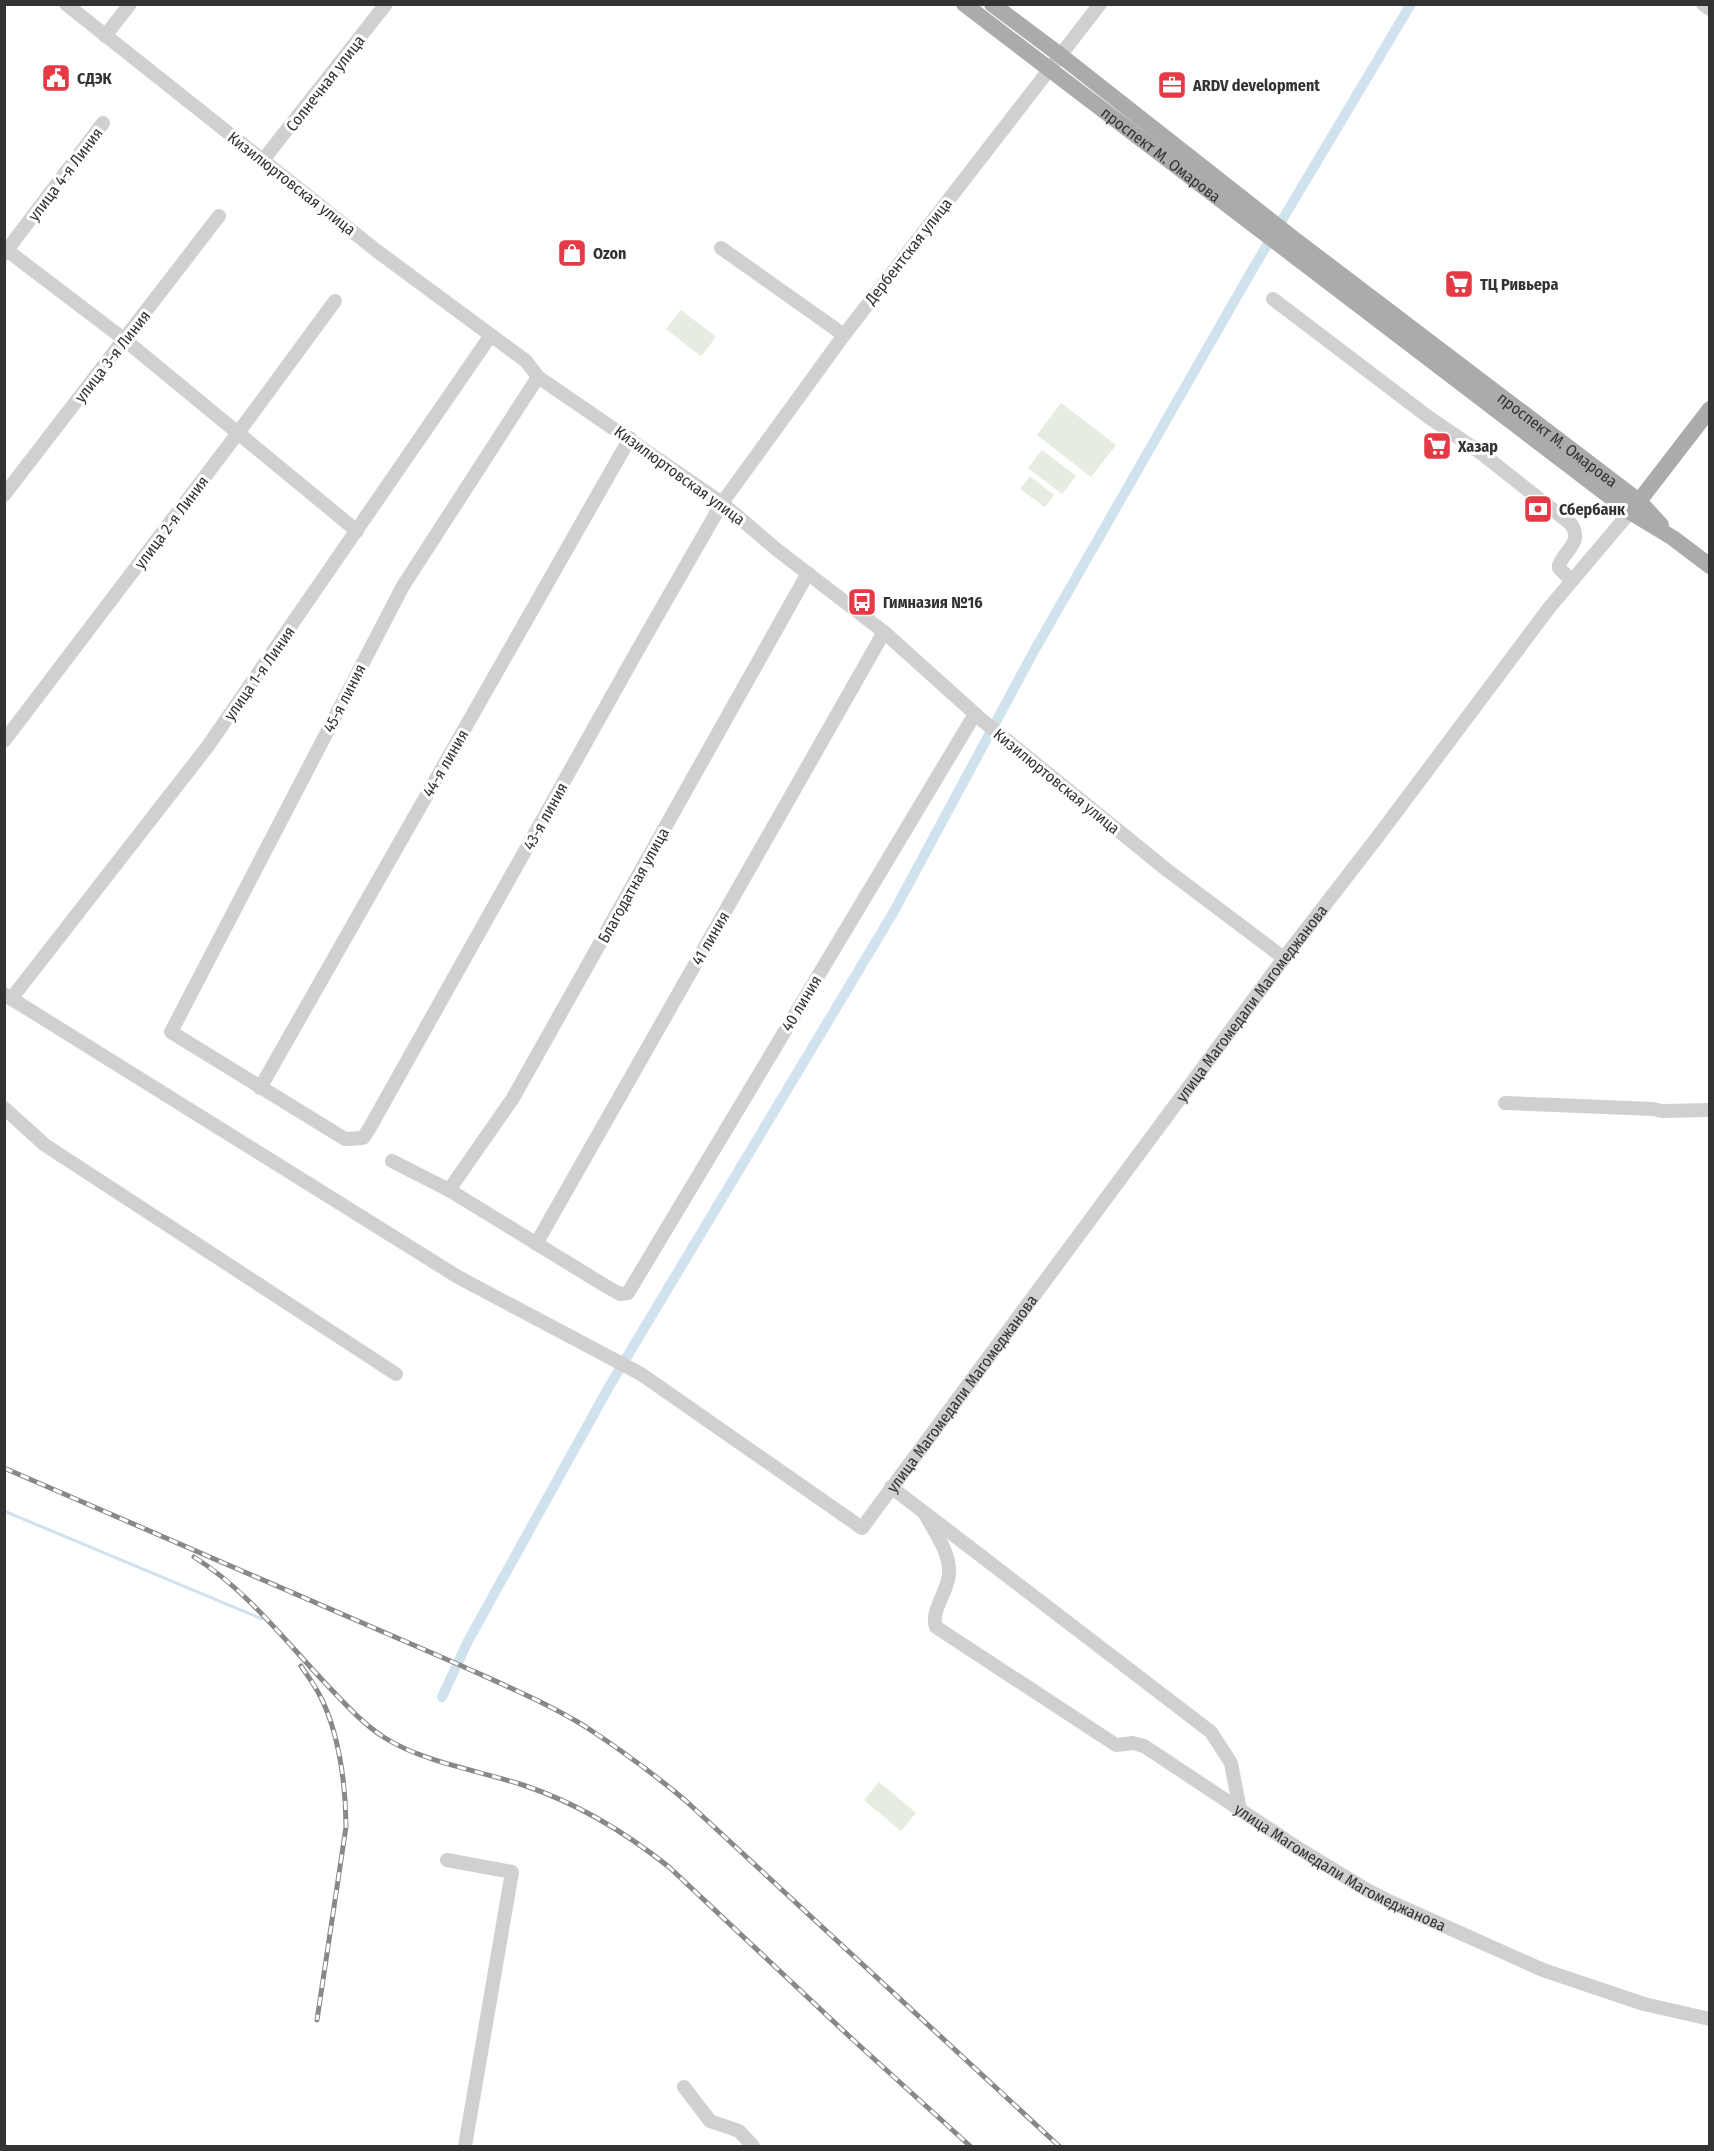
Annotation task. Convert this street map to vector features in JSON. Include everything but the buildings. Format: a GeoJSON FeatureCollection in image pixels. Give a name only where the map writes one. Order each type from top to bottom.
{"type":"FeatureCollection","features":[{"type":"Feature","properties":{"kind":"main road","name":"проспект М. Омарова"},"geometry":{"type":"LineString","coordinates":[[964,4],[1055,62]]}},
{"type":"Feature","properties":{"kind":"main road","name":"проспект М. Омарова"},"geometry":{"type":"LineString","coordinates":[[992,4],[1055,62],[1635,506],[1710,566]]}},
{"type":"Feature","properties":{"kind":"main road"},"geometry":{"type":"LineString","coordinates":[[1635,506],[1710,409]]}},
{"type":"Feature","properties":{"kind":"street","name":"Кизилюртовская улица"},"geometry":{"type":"LineString","coordinates":[[66,4],[376,250],[526,362],[538,377],[722,503],[776,549],[884,632],[979,718],[1167,870],[1284,958]]}},
{"type":"Feature","properties":{"kind":"street"},"geometry":{"type":"LineString","coordinates":[[105,36],[130,4]]}},
{"type":"Feature","properties":{"kind":"street","name":"Солнечная улица"},"geometry":{"type":"LineString","coordinates":[[263,160],[386,4]]}},
{"type":"Feature","properties":{"kind":"street","name":"Дербентская улица"},"geometry":{"type":"LineString","coordinates":[[722,503],[844,335],[1100,4]]}},
{"type":"Feature","properties":{"kind":"street"},"geometry":{"type":"LineString","coordinates":[[1703,4],[1710,9]]}},
{"type":"Feature","properties":{"kind":"street","name":"улица 4-я Линия"},"geometry":{"type":"LineString","coordinates":[[5,251],[103,123]]}},
{"type":"Feature","properties":{"kind":"street","name":"улица 3-я Линия"},"geometry":{"type":"LineString","coordinates":[[4,495],[219,216]]}},
{"type":"Feature","properties":{"kind":"street"},"geometry":{"type":"LineString","coordinates":[[721,248],[844,335]]}},
{"type":"Feature","properties":{"kind":"street"},"geometry":{"type":"LineString","coordinates":[[5,251],[125,340],[357,531]]}},
{"type":"Feature","properties":{"kind":"street"},"geometry":{"type":"LineString","coordinates":[[1273,299],[1427,416],[1480,453],[1571,524],[1576,538],[1559,568],[1571,580]]}},
{"type":"Feature","properties":{"kind":"street","name":"улица 2-я Линия"},"geometry":{"type":"LineString","coordinates":[[4,741],[238,433],[335,301]]}},
{"type":"Feature","properties":{"kind":"street","name":"улица 1-я Линия"},"geometry":{"type":"LineString","coordinates":[[8,996],[208,746],[491,335]]}},
{"type":"Feature","properties":{"kind":"street","name":"45-я линия"},"geometry":{"type":"LineString","coordinates":[[260,1088],[171,1032],[403,586],[538,377]]}},
{"type":"Feature","properties":{"kind":"street","name":"44-я линия"},"geometry":{"type":"LineString","coordinates":[[260,1088],[630,438]]}},
{"type":"Feature","properties":{"kind":"street","name":"43-я линия"},"geometry":{"type":"LineString","coordinates":[[260,1088],[345,1139],[363,1138],[722,503]]}},
{"type":"Feature","properties":{"kind":"street","name":"улица Магомедали Магомеджановa"},"geometry":{"type":"LineString","coordinates":[[1635,506],[1571,580],[1284,958],[891,1487],[1211,1732],[1231,1763],[1240,1810],[1367,1890],[1533,1965],[1644,2004],[1710,2019]]}},
{"type":"Feature","properties":{"kind":"street","name":"Благодатная улица"},"geometry":{"type":"LineString","coordinates":[[449,1190],[513,1098],[808,573]]}},
{"type":"Feature","properties":{"kind":"street","name":"41 линия"},"geometry":{"type":"LineString","coordinates":[[536,1244],[884,632]]}},
{"type":"Feature","properties":{"kind":"street","name":"40 линия"},"geometry":{"type":"LineString","coordinates":[[536,1244],[620,1294],[627,1293],[979,718]]}},
{"type":"Feature","properties":{"kind":"street"},"geometry":{"type":"LineString","coordinates":[[8,996],[458,1277],[641,1374],[862,1528],[891,1487]]}},
{"type":"Feature","properties":{"kind":"street"},"geometry":{"type":"LineString","coordinates":[[1505,1103],[1662,1111],[1710,1110]]}},
{"type":"Feature","properties":{"kind":"street"},"geometry":{"type":"LineString","coordinates":[[4,1108],[45,1145],[396,1374]]}},
{"type":"Feature","properties":{"kind":"street"},"geometry":{"type":"LineString","coordinates":[[392,1161],[449,1190],[536,1244]]}},
{"type":"Feature","properties":{"kind":"street"},"geometry":{"type":"LineString","coordinates":[[926,1514],[947,1559],[950,1572],[934,1618],[939,1631],[1116,1745],[1133,1743],[1144,1746],[1240,1810]]}},
{"type":"Feature","properties":{"kind":"street"},"geometry":{"type":"LineString","coordinates":[[447,1860],[512,1872],[465,2146]]}},
{"type":"Feature","properties":{"kind":"street"},"geometry":{"type":"LineString","coordinates":[[684,2087],[710,2121],[740,2131],[753,2146]]}},
{"type":"Feature","properties":{"kind":"shaded area"},"geometry":{"type":"Polygon","coordinates":[[[681,310],[716,337],[701,356],[666,329],[681,310]]]}},
{"type":"Feature","properties":{"kind":"shaded area"},"geometry":{"type":"Polygon","coordinates":[[[1061,403],[1116,445],[1091,477],[1037,435],[1061,403]]]}},
{"type":"Feature","properties":{"kind":"shaded area"},"geometry":{"type":"Polygon","coordinates":[[[1042,450],[1076,476],[1062,494],[1028,468],[1042,450]]]}},
{"type":"Feature","properties":{"kind":"shaded area"},"geometry":{"type":"Polygon","coordinates":[[[1030,476],[1054,495],[1045,507],[1020,489],[1030,476]]]}},
{"type":"Feature","properties":{"kind":"shaded area"},"geometry":{"type":"Polygon","coordinates":[[[879,1782],[916,1813],[901,1831],[864,1800],[879,1782]]]}},
{"type":"Feature","properties":{"kind":"waterway"},"geometry":{"type":"LineString","coordinates":[[442,1697],[468,1641],[610,1385],[893,913],[1034,651],[1251,272],[1411,4]]}},
{"type":"Feature","properties":{"kind":"waterway"},"geometry":{"type":"LineString","coordinates":[[4,1511],[262,1619]]}},
{"type":"Feature","properties":{"kind":"railway"},"geometry":{"type":"LineString","coordinates":[[4,1468],[462,1666],[541,1702],[586,1727],[637,1762],[686,1801],[1059,2146]]}},
{"type":"Feature","properties":{"kind":"railway"},"geometry":{"type":"LineString","coordinates":[[194,1557],[248,1600],[348,1707],[369,1727],[385,1738],[434,1760],[523,1785],[562,1800],[618,1830],[652,1854],[669,1867],[970,2146]]}},
{"type":"Feature","properties":{"kind":"railway"},"geometry":{"type":"LineString","coordinates":[[301,1666],[319,1694],[332,1725],[343,1777],[346,1811],[346,1827],[317,2020]]}},
{"type":"Feature","properties":{"kind":"place","name":"СДЭК"},"geometry":{"type":"Point","coordinates":[56,78]}},
{"type":"Feature","properties":{"kind":"place","name":"ARDV development"},"geometry":{"type":"Point","coordinates":[1172,85]}},
{"type":"Feature","properties":{"kind":"place","name":"Ozon"},"geometry":{"type":"Point","coordinates":[572,253]}},
{"type":"Feature","properties":{"kind":"place","name":"ТЦ Ривьера"},"geometry":{"type":"Point","coordinates":[1459,284]}},
{"type":"Feature","properties":{"kind":"place","name":"Хазар"},"geometry":{"type":"Point","coordinates":[1437,446]}},
{"type":"Feature","properties":{"kind":"place","name":"Сбербанк"},"geometry":{"type":"Point","coordinates":[1538,509]}},
{"type":"Feature","properties":{"kind":"place","name":"Гимназия №16"},"geometry":{"type":"Point","coordinates":[862,602]}}]}
